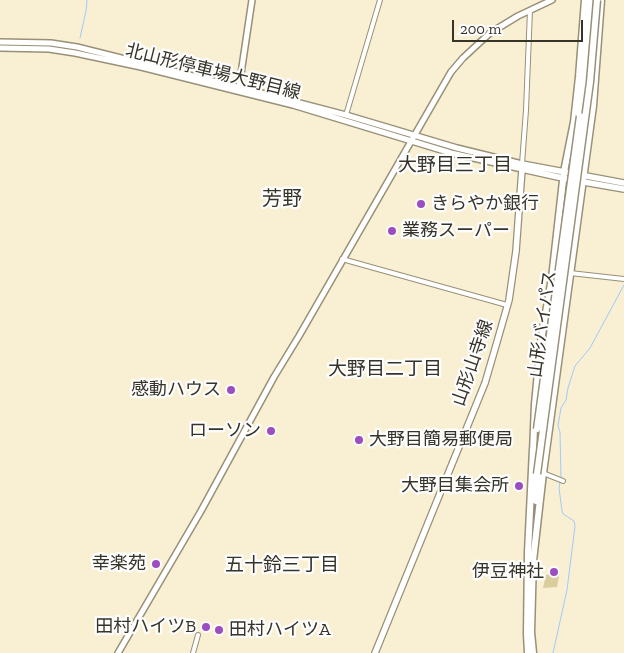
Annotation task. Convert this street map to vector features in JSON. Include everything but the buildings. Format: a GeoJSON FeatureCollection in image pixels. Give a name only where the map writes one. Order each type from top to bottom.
{"type":"FeatureCollection","features":[{"type":"Feature","properties":{"kind":"highway"},"geometry":{"type":"LineString","coordinates":[[533,452],[541,341],[552,278],[563,175],[575,113],[585,0]]}},
{"type":"Feature","properties":{"kind":"highway","name":"山形バイパス"},"geometry":{"type":"LineString","coordinates":[[528,653],[528,552],[533,452],[580,116],[590,0]]}},
{"type":"Feature","properties":{"kind":"highway","name":"山形バイパス"},"geometry":{"type":"LineString","coordinates":[[533,653],[531,632],[533,561],[540,474],[589,90],[597,0]]}},
{"type":"Feature","properties":{"kind":"highway"},"geometry":{"type":"LineString","coordinates":[[540,474],[584,179],[593,106],[601,0]]}},
{"type":"Feature","properties":{"kind":"main road"},"geometry":{"type":"LineString","coordinates":[[239,87],[252,0]]}},
{"type":"Feature","properties":{"kind":"main road"},"geometry":{"type":"LineString","coordinates":[[118,653],[201,511],[270,384],[451,72],[490,33],[530,10],[552,0]]}},
{"type":"Feature","properties":{"kind":"main road","name":"北山形停車場大野目線"},"geometry":{"type":"LineString","coordinates":[[0,42],[51,43],[76,47],[346,115],[412,138]]}},
{"type":"Feature","properties":{"kind":"main road","name":"北山形停車場大野目線"},"geometry":{"type":"LineString","coordinates":[[0,48],[49,49],[141,67],[294,105],[412,138]]}},
{"type":"Feature","properties":{"kind":"main road"},"geometry":{"type":"LineString","coordinates":[[412,138],[451,153],[522,166],[624,189]]}},
{"type":"Feature","properties":{"kind":"main road","name":"山形山寺線"},"geometry":{"type":"LineString","coordinates":[[375,653],[484,384],[507,305],[516,251],[522,166]]}},
{"type":"Feature","properties":{"kind":"main road"},"geometry":{"type":"LineString","coordinates":[[584,179],[624,184]]}},
{"type":"Feature","properties":{"kind":"street"},"geometry":{"type":"LineString","coordinates":[[346,115],[380,0]]}},
{"type":"Feature","properties":{"kind":"street"},"geometry":{"type":"LineString","coordinates":[[522,166],[530,10]]}},
{"type":"Feature","properties":{"kind":"street"},"geometry":{"type":"LineString","coordinates":[[342,259],[507,305]]}},
{"type":"Feature","properties":{"kind":"street"},"geometry":{"type":"LineString","coordinates":[[570,273],[624,279]]}},
{"type":"Feature","properties":{"kind":"street"},"geometry":{"type":"LineString","coordinates":[[540,474],[563,480]]}},
{"type":"Feature","properties":{"kind":"street"},"geometry":{"type":"LineString","coordinates":[[193,653],[198,635]]}},
{"type":"Feature","properties":{"kind":"shaded area"},"geometry":{"type":"Polygon","coordinates":[[[558,570],[560,571],[557,587],[543,588],[546,575],[555,576],[558,570]]]}},
{"type":"Feature","properties":{"kind":"waterway"},"geometry":{"type":"LineString","coordinates":[[80,38],[87,0]]}},
{"type":"Feature","properties":{"kind":"waterway"},"geometry":{"type":"LineString","coordinates":[[561,478],[560,432],[558,426],[561,408],[566,400],[575,366],[590,348],[624,285]]}},
{"type":"Feature","properties":{"kind":"waterway"},"geometry":{"type":"LineString","coordinates":[[553,653],[567,590],[575,526],[574,521],[563,514],[559,488],[560,482]]}},
{"type":"Feature","properties":{"kind":"place","name":"きらやか銀行"},"geometry":{"type":"Point","coordinates":[421,204]}},
{"type":"Feature","properties":{"kind":"place","name":"業務スーパー"},"geometry":{"type":"Point","coordinates":[392,231]}},
{"type":"Feature","properties":{"kind":"place","name":"感動ハウス"},"geometry":{"type":"Point","coordinates":[231,390]}},
{"type":"Feature","properties":{"kind":"place","name":"ローソン"},"geometry":{"type":"Point","coordinates":[271,431]}},
{"type":"Feature","properties":{"kind":"place","name":"大野目簡易郵便局"},"geometry":{"type":"Point","coordinates":[359,440]}},
{"type":"Feature","properties":{"kind":"place","name":"大野目集会所"},"geometry":{"type":"Point","coordinates":[519,486]}},
{"type":"Feature","properties":{"kind":"place","name":"幸楽苑"},"geometry":{"type":"Point","coordinates":[156,564]}},
{"type":"Feature","properties":{"kind":"place","name":"伊豆神社"},"geometry":{"type":"Point","coordinates":[554,572]}},
{"type":"Feature","properties":{"kind":"place","name":"田村ハイツB"},"geometry":{"type":"Point","coordinates":[206,627]}},
{"type":"Feature","properties":{"kind":"place","name":"田村ハイツA"},"geometry":{"type":"Point","coordinates":[219,630]}},
{"type":"Feature","properties":{"kind":"district","name":"大野目三丁目"},"geometry":{"type":"Point","coordinates":[455,166]}},
{"type":"Feature","properties":{"kind":"district","name":"芳野"},"geometry":{"type":"Point","coordinates":[282,199]}},
{"type":"Feature","properties":{"kind":"district","name":"大野目二丁目"},"geometry":{"type":"Point","coordinates":[385,370]}},
{"type":"Feature","properties":{"kind":"district","name":"五十鈴三丁目"},"geometry":{"type":"Point","coordinates":[282,566]}}]}
